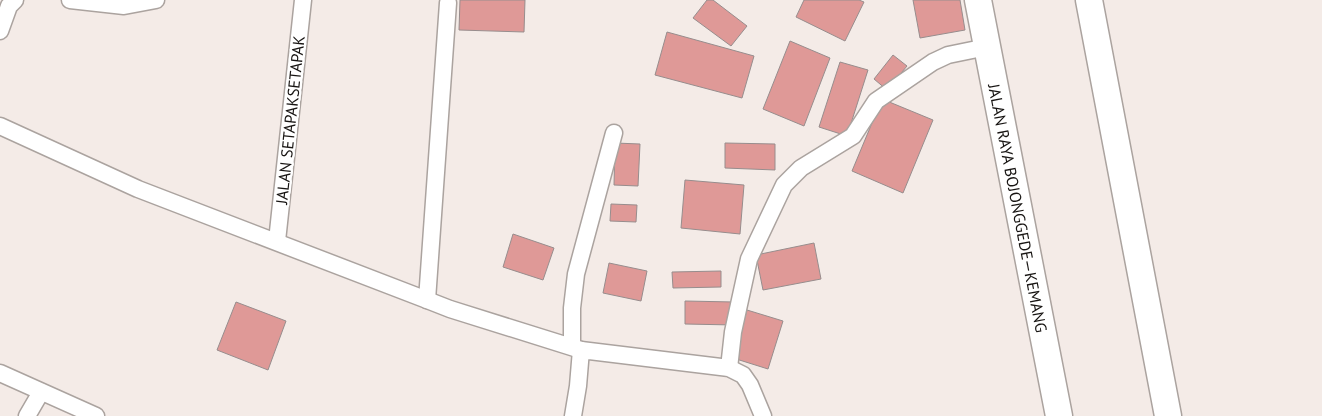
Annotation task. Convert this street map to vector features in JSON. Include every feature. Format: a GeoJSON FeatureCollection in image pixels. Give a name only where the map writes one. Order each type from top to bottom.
{"type":"FeatureCollection","features":[{"type":"Feature","properties":{"kind":"highway","name":"JALAN RAYA BOJONGGEDE—KEMANG"},"geometry":{"type":"LineString","coordinates":[[978,0],[1059,416]]}},
{"type":"Feature","properties":{"kind":"highway"},"geometry":{"type":"LineString","coordinates":[[1089,0],[1168,416]]}},
{"type":"Feature","properties":{"kind":"street"},"geometry":{"type":"LineString","coordinates":[[0,30],[9,6],[15,0]]}},
{"type":"Feature","properties":{"kind":"street"},"geometry":{"type":"LineString","coordinates":[[70,0],[124,6],[156,0]]}},
{"type":"Feature","properties":{"kind":"street","name":"JALAN SETAPAKSETAPAK"},"geometry":{"type":"LineString","coordinates":[[277,241],[303,0]]}},
{"type":"Feature","properties":{"kind":"street"},"geometry":{"type":"LineString","coordinates":[[427,300],[448,3]]}},
{"type":"Feature","properties":{"kind":"street"},"geometry":{"type":"LineString","coordinates":[[729,368],[735,324],[749,259],[784,184],[801,168],[853,136],[876,102],[919,71],[948,55],[986,47]]}},
{"type":"Feature","properties":{"kind":"street"},"geometry":{"type":"LineString","coordinates":[[0,126],[138,189],[450,309],[576,348],[729,368],[742,375],[750,385],[763,416]]}},
{"type":"Feature","properties":{"kind":"street"},"geometry":{"type":"LineString","coordinates":[[573,416],[578,386],[572,308],[576,274],[614,134]]}},
{"type":"Feature","properties":{"kind":"street"},"geometry":{"type":"LineString","coordinates":[[0,373],[96,416]]}},
{"type":"Feature","properties":{"kind":"street"},"geometry":{"type":"LineString","coordinates":[[27,416],[41,392]]}},
{"type":"Feature","properties":{"kind":"building"},"geometry":{"type":"Polygon","coordinates":[[[460,0],[525,0],[524,32],[459,30],[460,0]]]}},
{"type":"Feature","properties":{"kind":"building"},"geometry":{"type":"Polygon","coordinates":[[[707,0],[713,0],[747,26],[731,46],[693,18],[707,0]]]}},
{"type":"Feature","properties":{"kind":"building"},"geometry":{"type":"Polygon","coordinates":[[[804,0],[859,0],[864,2],[845,41],[796,17],[804,0]]]}},
{"type":"Feature","properties":{"kind":"building"},"geometry":{"type":"Polygon","coordinates":[[[913,0],[960,0],[965,30],[920,38],[913,0]]]}},
{"type":"Feature","properties":{"kind":"building"},"geometry":{"type":"Polygon","coordinates":[[[667,32],[754,56],[742,98],[655,75],[667,32]]]}},
{"type":"Feature","properties":{"kind":"building"},"geometry":{"type":"Polygon","coordinates":[[[790,41],[830,58],[804,126],[763,109],[790,41]]]}},
{"type":"Feature","properties":{"kind":"building"},"geometry":{"type":"Polygon","coordinates":[[[893,55],[907,66],[887,90],[874,79],[893,55]]]}},
{"type":"Feature","properties":{"kind":"building"},"geometry":{"type":"Polygon","coordinates":[[[840,62],[868,70],[847,136],[819,127],[840,62]]]}},
{"type":"Feature","properties":{"kind":"building"},"geometry":{"type":"Polygon","coordinates":[[[882,99],[933,120],[903,193],[852,171],[882,99]]]}},
{"type":"Feature","properties":{"kind":"building"},"geometry":{"type":"Polygon","coordinates":[[[615,143],[640,144],[638,186],[614,185],[615,143]]]}},
{"type":"Feature","properties":{"kind":"building"},"geometry":{"type":"Polygon","coordinates":[[[725,143],[775,144],[775,170],[725,168],[725,143]]]}},
{"type":"Feature","properties":{"kind":"building"},"geometry":{"type":"Polygon","coordinates":[[[685,180],[744,185],[740,234],[681,228],[685,180]]]}},
{"type":"Feature","properties":{"kind":"building"},"geometry":{"type":"Polygon","coordinates":[[[611,204],[637,205],[636,222],[610,221],[611,204]]]}},
{"type":"Feature","properties":{"kind":"building"},"geometry":{"type":"Polygon","coordinates":[[[513,234],[554,248],[543,280],[503,267],[513,234]]]}},
{"type":"Feature","properties":{"kind":"building"},"geometry":{"type":"Polygon","coordinates":[[[814,243],[821,279],[763,290],[756,255],[814,243]]]}},
{"type":"Feature","properties":{"kind":"building"},"geometry":{"type":"Polygon","coordinates":[[[609,263],[647,271],[641,301],[603,293],[609,263]]]}},
{"type":"Feature","properties":{"kind":"building"},"geometry":{"type":"Polygon","coordinates":[[[721,271],[721,287],[673,288],[672,272],[721,271]]]}},
{"type":"Feature","properties":{"kind":"building"},"geometry":{"type":"Polygon","coordinates":[[[685,301],[734,302],[734,325],[685,324],[685,301]]]}},
{"type":"Feature","properties":{"kind":"building"},"geometry":{"type":"Polygon","coordinates":[[[236,302],[286,321],[268,370],[217,350],[236,302]]]}},
{"type":"Feature","properties":{"kind":"building"},"geometry":{"type":"Polygon","coordinates":[[[747,310],[783,321],[768,369],[733,358],[747,310]]]}}]}
